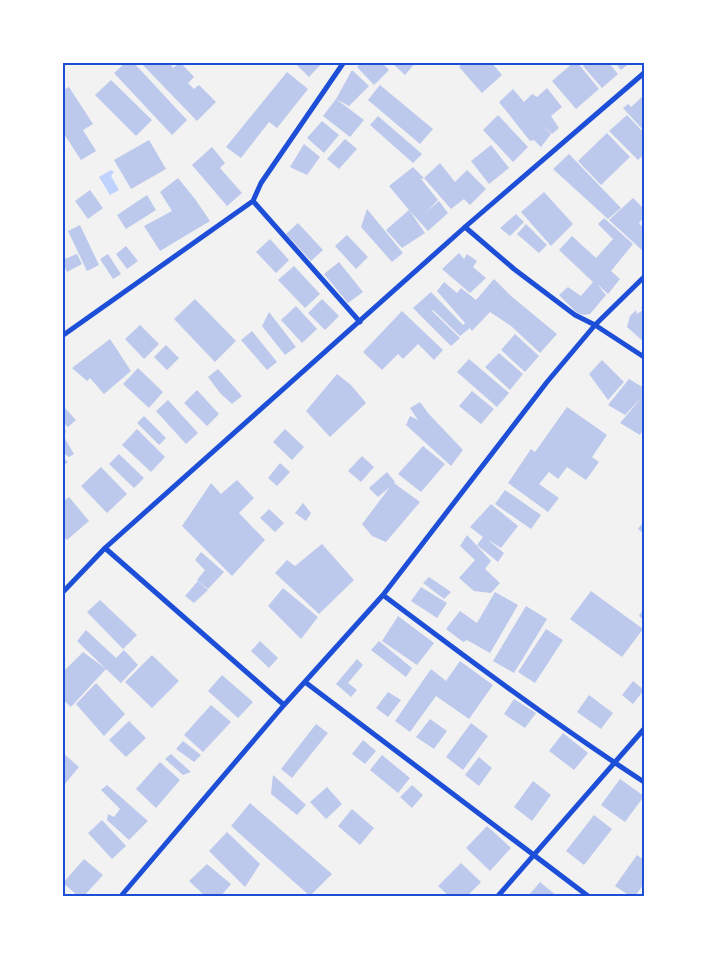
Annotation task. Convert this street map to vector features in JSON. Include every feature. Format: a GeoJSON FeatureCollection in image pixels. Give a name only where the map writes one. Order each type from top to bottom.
{"type":"FeatureCollection","features":[{"type":"Feature","properties":{"kind":"street"},"geometry":{"type":"LineString","coordinates":[[62,336],[253,201],[261,183],[344,62]]}},
{"type":"Feature","properties":{"kind":"street"},"geometry":{"type":"LineString","coordinates":[[62,593],[105,548],[466,227],[644,73]]}},
{"type":"Feature","properties":{"kind":"street"},"geometry":{"type":"LineString","coordinates":[[253,201],[360,322]]}},
{"type":"Feature","properties":{"kind":"street"},"geometry":{"type":"LineString","coordinates":[[466,227],[514,269],[575,315],[596,325],[644,357]]}},
{"type":"Feature","properties":{"kind":"street"},"geometry":{"type":"LineString","coordinates":[[122,896],[284,705],[383,595],[547,382],[596,325],[644,276]]}},
{"type":"Feature","properties":{"kind":"street"},"geometry":{"type":"LineString","coordinates":[[105,548],[284,705]]}},
{"type":"Feature","properties":{"kind":"street"},"geometry":{"type":"LineString","coordinates":[[383,595],[447,643],[644,782]]}},
{"type":"Feature","properties":{"kind":"street"},"geometry":{"type":"LineString","coordinates":[[304,682],[588,896]]}},
{"type":"Feature","properties":{"kind":"street"},"geometry":{"type":"LineString","coordinates":[[498,896],[644,729]]}},
{"type":"Feature","properties":{"kind":"water"},"geometry":{"type":"Polygon","coordinates":[[[111,170],[114,172],[111,176],[119,190],[110,195],[99,177],[111,170]]]}},
{"type":"Feature","properties":{"kind":"building"},"geometry":{"type":"Polygon","coordinates":[[[126,62],[133,62],[187,120],[172,135],[114,73],[126,62]]]}},
{"type":"Feature","properties":{"kind":"building"},"geometry":{"type":"Polygon","coordinates":[[[140,62],[169,62],[173,68],[180,62],[194,77],[188,83],[194,89],[199,85],[216,102],[197,121],[140,62]]]}},
{"type":"Feature","properties":{"kind":"building"},"geometry":{"type":"Polygon","coordinates":[[[294,62],[323,62],[309,77],[294,62]]]}},
{"type":"Feature","properties":{"kind":"building"},"geometry":{"type":"Polygon","coordinates":[[[362,62],[381,62],[389,70],[374,85],[357,67],[362,62]]]}},
{"type":"Feature","properties":{"kind":"building"},"geometry":{"type":"Polygon","coordinates":[[[391,62],[416,62],[405,75],[391,62]]]}},
{"type":"Feature","properties":{"kind":"building"},"geometry":{"type":"Polygon","coordinates":[[[464,62],[491,62],[502,75],[482,93],[459,67],[464,62]]]}},
{"type":"Feature","properties":{"kind":"building"},"geometry":{"type":"Polygon","coordinates":[[[574,62],[577,62],[599,89],[576,109],[552,81],[574,62]]]}},
{"type":"Feature","properties":{"kind":"building"},"geometry":{"type":"Polygon","coordinates":[[[593,62],[608,62],[618,74],[602,88],[583,66],[586,63],[589,65],[593,62]]]}},
{"type":"Feature","properties":{"kind":"building"},"geometry":{"type":"Polygon","coordinates":[[[615,62],[631,62],[621,70],[615,62]]]}},
{"type":"Feature","properties":{"kind":"building"},"geometry":{"type":"Polygon","coordinates":[[[352,70],[369,86],[349,106],[336,99],[352,70]]]}},
{"type":"Feature","properties":{"kind":"building"},"geometry":{"type":"Polygon","coordinates":[[[287,72],[308,89],[277,128],[269,122],[241,158],[226,147],[287,72]]]}},
{"type":"Feature","properties":{"kind":"building"},"geometry":{"type":"Polygon","coordinates":[[[111,80],[152,120],[136,136],[95,95],[111,80]]]}},
{"type":"Feature","properties":{"kind":"building"},"geometry":{"type":"Polygon","coordinates":[[[380,85],[433,129],[420,144],[368,100],[380,85]]]}},
{"type":"Feature","properties":{"kind":"building"},"geometry":{"type":"Polygon","coordinates":[[[69,87],[93,124],[83,130],[96,151],[81,160],[62,131],[62,91],[69,87]]]}},
{"type":"Feature","properties":{"kind":"building"},"geometry":{"type":"Polygon","coordinates":[[[547,88],[562,107],[551,116],[559,128],[552,134],[542,124],[551,134],[541,147],[534,140],[530,141],[499,102],[513,89],[524,102],[532,94],[537,97],[547,88]]]}},
{"type":"Feature","properties":{"kind":"building"},"geometry":{"type":"Polygon","coordinates":[[[643,96],[644,131],[623,108],[628,104],[631,107],[643,96]]]}},
{"type":"Feature","properties":{"kind":"building"},"geometry":{"type":"Polygon","coordinates":[[[336,99],[364,120],[350,137],[323,116],[336,99]]]}},
{"type":"Feature","properties":{"kind":"building"},"geometry":{"type":"Polygon","coordinates":[[[498,115],[528,147],[513,162],[483,130],[498,115]]]}},
{"type":"Feature","properties":{"kind":"building"},"geometry":{"type":"Polygon","coordinates":[[[627,115],[644,133],[644,154],[638,160],[609,131],[627,115]]]}},
{"type":"Feature","properties":{"kind":"building"},"geometry":{"type":"Polygon","coordinates":[[[378,116],[422,154],[413,163],[370,125],[378,116]]]}},
{"type":"Feature","properties":{"kind":"building"},"geometry":{"type":"Polygon","coordinates":[[[322,121],[339,135],[324,153],[307,138],[322,121]]]}},
{"type":"Feature","properties":{"kind":"building"},"geometry":{"type":"Polygon","coordinates":[[[607,133],[630,157],[601,185],[578,161],[607,133]]]}},
{"type":"Feature","properties":{"kind":"building"},"geometry":{"type":"Polygon","coordinates":[[[345,139],[357,149],[339,169],[327,159],[345,139]]]}},
{"type":"Feature","properties":{"kind":"building"},"geometry":{"type":"Polygon","coordinates":[[[149,140],[166,169],[131,189],[114,160],[149,140]]]}},
{"type":"Feature","properties":{"kind":"building"},"geometry":{"type":"Polygon","coordinates":[[[304,144],[320,157],[307,175],[290,167],[304,144]]]}},
{"type":"Feature","properties":{"kind":"building"},"geometry":{"type":"Polygon","coordinates":[[[491,145],[509,168],[489,184],[471,161],[491,145]]]}},
{"type":"Feature","properties":{"kind":"building"},"geometry":{"type":"Polygon","coordinates":[[[212,147],[225,163],[220,168],[242,193],[227,206],[192,165],[212,147]]]}},
{"type":"Feature","properties":{"kind":"building"},"geometry":{"type":"Polygon","coordinates":[[[569,154],[621,208],[608,219],[553,169],[569,154]]]}},
{"type":"Feature","properties":{"kind":"building"},"geometry":{"type":"Polygon","coordinates":[[[440,163],[455,182],[467,170],[486,189],[470,205],[464,199],[451,209],[424,178],[440,163]]]}},
{"type":"Feature","properties":{"kind":"building"},"geometry":{"type":"Polygon","coordinates":[[[413,167],[424,178],[421,179],[438,200],[426,212],[439,201],[448,213],[428,231],[389,186],[413,167]]]}},
{"type":"Feature","properties":{"kind":"building"},"geometry":{"type":"Polygon","coordinates":[[[178,178],[210,221],[160,251],[144,226],[172,211],[160,192],[178,178]]]}},
{"type":"Feature","properties":{"kind":"building"},"geometry":{"type":"Polygon","coordinates":[[[90,190],[103,208],[88,219],[75,201],[90,190]]]}},
{"type":"Feature","properties":{"kind":"building"},"geometry":{"type":"Polygon","coordinates":[[[544,192],[573,224],[551,246],[521,212],[544,192]]]}},
{"type":"Feature","properties":{"kind":"building"},"geometry":{"type":"Polygon","coordinates":[[[147,195],[156,210],[126,229],[117,215],[147,195]]]}},
{"type":"Feature","properties":{"kind":"building"},"geometry":{"type":"Polygon","coordinates":[[[633,198],[644,209],[644,217],[639,223],[644,229],[644,252],[609,220],[633,198]]]}},
{"type":"Feature","properties":{"kind":"building"},"geometry":{"type":"Polygon","coordinates":[[[367,209],[403,253],[392,262],[361,227],[367,209]]]}},
{"type":"Feature","properties":{"kind":"building"},"geometry":{"type":"Polygon","coordinates":[[[409,210],[425,233],[402,248],[386,230],[409,210]]]}},
{"type":"Feature","properties":{"kind":"building"},"geometry":{"type":"Polygon","coordinates":[[[516,214],[524,222],[510,236],[500,228],[516,214]]]}},
{"type":"Feature","properties":{"kind":"building"},"geometry":{"type":"Polygon","coordinates":[[[604,218],[633,244],[611,271],[620,279],[608,294],[597,284],[606,295],[590,314],[584,315],[577,313],[559,295],[568,287],[581,296],[593,282],[559,250],[572,236],[596,258],[613,239],[598,224],[604,218]]]}},
{"type":"Feature","properties":{"kind":"building"},"geometry":{"type":"Polygon","coordinates":[[[298,223],[323,250],[311,261],[286,234],[298,223]]]}},
{"type":"Feature","properties":{"kind":"building"},"geometry":{"type":"Polygon","coordinates":[[[526,224],[547,245],[539,253],[517,234],[526,224]]]}},
{"type":"Feature","properties":{"kind":"building"},"geometry":{"type":"Polygon","coordinates":[[[80,225],[99,265],[87,271],[68,231],[80,225]]]}},
{"type":"Feature","properties":{"kind":"building"},"geometry":{"type":"Polygon","coordinates":[[[347,235],[368,257],[356,269],[335,246],[347,235]]]}},
{"type":"Feature","properties":{"kind":"building"},"geometry":{"type":"Polygon","coordinates":[[[270,239],[289,260],[276,273],[256,252],[270,239]]]}},
{"type":"Feature","properties":{"kind":"building"},"geometry":{"type":"Polygon","coordinates":[[[126,246],[138,261],[127,269],[116,254],[126,246]]]}},
{"type":"Feature","properties":{"kind":"building"},"geometry":{"type":"Polygon","coordinates":[[[459,253],[464,259],[467,254],[477,261],[473,267],[486,278],[470,293],[442,269],[459,253]]]}},
{"type":"Feature","properties":{"kind":"building"},"geometry":{"type":"Polygon","coordinates":[[[77,254],[82,264],[67,272],[62,260],[77,254]]]}},
{"type":"Feature","properties":{"kind":"building"},"geometry":{"type":"Polygon","coordinates":[[[108,254],[121,274],[113,279],[100,259],[108,254]]]}},
{"type":"Feature","properties":{"kind":"building"},"geometry":{"type":"Polygon","coordinates":[[[339,262],[363,292],[348,303],[324,274],[339,262]]]}},
{"type":"Feature","properties":{"kind":"building"},"geometry":{"type":"Polygon","coordinates":[[[294,266],[320,294],[305,308],[278,280],[294,266]]]}},
{"type":"Feature","properties":{"kind":"building"},"geometry":{"type":"Polygon","coordinates":[[[494,279],[511,296],[557,334],[540,353],[511,326],[490,312],[472,331],[470,328],[460,336],[433,310],[460,338],[451,346],[413,308],[431,292],[463,325],[465,323],[437,291],[444,282],[457,293],[461,288],[476,300],[494,279]]]}},
{"type":"Feature","properties":{"kind":"building"},"geometry":{"type":"Polygon","coordinates":[[[195,299],[236,341],[215,362],[174,319],[195,299]]]}},
{"type":"Feature","properties":{"kind":"building"},"geometry":{"type":"Polygon","coordinates":[[[322,299],[339,316],[325,330],[308,313],[322,299]]]}},
{"type":"Feature","properties":{"kind":"building"},"geometry":{"type":"Polygon","coordinates":[[[644,304],[644,342],[627,327],[630,316],[636,310],[637,314],[643,310],[641,308],[644,304]]]}},
{"type":"Feature","properties":{"kind":"building"},"geometry":{"type":"Polygon","coordinates":[[[296,306],[317,329],[302,343],[281,320],[296,306]]]}},
{"type":"Feature","properties":{"kind":"building"},"geometry":{"type":"Polygon","coordinates":[[[402,311],[443,350],[434,360],[418,344],[403,359],[398,354],[382,370],[363,352],[402,311]]]}},
{"type":"Feature","properties":{"kind":"building"},"geometry":{"type":"Polygon","coordinates":[[[269,312],[296,347],[285,355],[262,326],[269,312]]]}},
{"type":"Feature","properties":{"kind":"building"},"geometry":{"type":"Polygon","coordinates":[[[140,325],[159,344],[144,359],[125,339],[140,325]]]}},
{"type":"Feature","properties":{"kind":"building"},"geometry":{"type":"Polygon","coordinates":[[[252,331],[277,362],[267,370],[241,340],[252,331]]]}},
{"type":"Feature","properties":{"kind":"building"},"geometry":{"type":"Polygon","coordinates":[[[515,334],[539,356],[525,372],[501,350],[515,334]]]}},
{"type":"Feature","properties":{"kind":"building"},"geometry":{"type":"Polygon","coordinates":[[[110,339],[131,371],[104,394],[90,378],[87,381],[72,368],[110,339]]]}},
{"type":"Feature","properties":{"kind":"building"},"geometry":{"type":"Polygon","coordinates":[[[166,345],[179,358],[167,370],[154,357],[166,345]]]}},
{"type":"Feature","properties":{"kind":"building"},"geometry":{"type":"Polygon","coordinates":[[[499,353],[523,374],[510,390],[485,367],[499,353]]]}},
{"type":"Feature","properties":{"kind":"building"},"geometry":{"type":"Polygon","coordinates":[[[469,359],[509,393],[497,407],[457,372],[469,359]]]}},
{"type":"Feature","properties":{"kind":"building"},"geometry":{"type":"Polygon","coordinates":[[[602,360],[624,382],[608,400],[589,374],[602,360]]]}},
{"type":"Feature","properties":{"kind":"building"},"geometry":{"type":"Polygon","coordinates":[[[138,368],[163,392],[149,408],[123,384],[138,368]]]}},
{"type":"Feature","properties":{"kind":"building"},"geometry":{"type":"Polygon","coordinates":[[[218,369],[242,396],[232,404],[220,393],[208,377],[218,369]]]}},
{"type":"Feature","properties":{"kind":"building"},"geometry":{"type":"Polygon","coordinates":[[[337,374],[351,385],[366,403],[330,437],[306,411],[337,374]]]}},
{"type":"Feature","properties":{"kind":"building"},"geometry":{"type":"Polygon","coordinates":[[[629,379],[644,388],[644,429],[640,435],[620,423],[643,396],[625,415],[608,405],[629,379]]]}},
{"type":"Feature","properties":{"kind":"building"},"geometry":{"type":"Polygon","coordinates":[[[197,390],[219,414],[207,426],[184,403],[197,390]]]}},
{"type":"Feature","properties":{"kind":"building"},"geometry":{"type":"Polygon","coordinates":[[[472,391],[494,409],[481,424],[459,406],[472,391]]]}},
{"type":"Feature","properties":{"kind":"building"},"geometry":{"type":"Polygon","coordinates":[[[168,400],[198,433],[186,444],[156,411],[168,400]]]}},
{"type":"Feature","properties":{"kind":"building"},"geometry":{"type":"Polygon","coordinates":[[[420,402],[463,450],[451,466],[406,425],[410,416],[418,420],[410,408],[420,402]]]}},
{"type":"Feature","properties":{"kind":"building"},"geometry":{"type":"Polygon","coordinates":[[[62,405],[76,420],[68,427],[62,421],[62,405]]]}},
{"type":"Feature","properties":{"kind":"building"},"geometry":{"type":"Polygon","coordinates":[[[567,407],[607,435],[592,457],[599,462],[586,480],[567,467],[558,479],[549,472],[539,484],[559,498],[548,512],[508,483],[531,449],[535,452],[567,407]]]}},
{"type":"Feature","properties":{"kind":"building"},"geometry":{"type":"Polygon","coordinates":[[[144,416],[166,438],[159,445],[137,423],[144,416]]]}},
{"type":"Feature","properties":{"kind":"building"},"geometry":{"type":"Polygon","coordinates":[[[62,426],[66,431],[64,437],[74,454],[69,457],[62,452],[62,426]]]}},
{"type":"Feature","properties":{"kind":"building"},"geometry":{"type":"Polygon","coordinates":[[[137,429],[165,457],[151,472],[122,445],[137,429]]]}},
{"type":"Feature","properties":{"kind":"building"},"geometry":{"type":"Polygon","coordinates":[[[285,429],[304,447],[292,460],[273,442],[285,429]]]}},
{"type":"Feature","properties":{"kind":"building"},"geometry":{"type":"Polygon","coordinates":[[[423,446],[445,464],[421,492],[398,474],[423,446]]]}},
{"type":"Feature","properties":{"kind":"building"},"geometry":{"type":"Polygon","coordinates":[[[119,454],[144,478],[134,488],[109,464],[119,454]]]}},
{"type":"Feature","properties":{"kind":"building"},"geometry":{"type":"Polygon","coordinates":[[[362,456],[374,467],[361,482],[348,471],[362,456]]]}},
{"type":"Feature","properties":{"kind":"building"},"geometry":{"type":"Polygon","coordinates":[[[62,457],[68,462],[62,467],[62,457]]]}},
{"type":"Feature","properties":{"kind":"building"},"geometry":{"type":"Polygon","coordinates":[[[280,463],[290,472],[277,486],[268,478],[280,463]]]}},
{"type":"Feature","properties":{"kind":"building"},"geometry":{"type":"Polygon","coordinates":[[[101,467],[127,494],[107,513],[81,486],[101,467]]]}},
{"type":"Feature","properties":{"kind":"building"},"geometry":{"type":"Polygon","coordinates":[[[387,472],[394,483],[420,502],[386,542],[372,536],[362,524],[390,487],[378,497],[369,488],[387,472]]]}},
{"type":"Feature","properties":{"kind":"building"},"geometry":{"type":"Polygon","coordinates":[[[237,480],[254,498],[239,513],[265,540],[232,576],[182,526],[211,483],[221,494],[237,480]]]}},
{"type":"Feature","properties":{"kind":"building"},"geometry":{"type":"Polygon","coordinates":[[[505,490],[541,515],[531,529],[495,504],[505,490]]]}},
{"type":"Feature","properties":{"kind":"building"},"geometry":{"type":"Polygon","coordinates":[[[69,497],[89,521],[67,540],[62,535],[62,502],[69,497]]]}},
{"type":"Feature","properties":{"kind":"building"},"geometry":{"type":"Polygon","coordinates":[[[303,503],[311,513],[306,521],[295,513],[303,503]]]}},
{"type":"Feature","properties":{"kind":"building"},"geometry":{"type":"Polygon","coordinates":[[[491,504],[518,526],[501,548],[487,539],[504,553],[498,562],[477,545],[483,537],[470,527],[491,504]]]}},
{"type":"Feature","properties":{"kind":"building"},"geometry":{"type":"Polygon","coordinates":[[[269,509],[284,523],[275,532],[260,518],[269,509]]]}},
{"type":"Feature","properties":{"kind":"building"},"geometry":{"type":"Polygon","coordinates":[[[644,521],[644,534],[638,529],[644,521]]]}},
{"type":"Feature","properties":{"kind":"building"},"geometry":{"type":"Polygon","coordinates":[[[467,535],[491,561],[485,569],[500,583],[491,593],[474,591],[459,578],[475,560],[460,546],[467,535]]]}},
{"type":"Feature","properties":{"kind":"building"},"geometry":{"type":"Polygon","coordinates":[[[322,544],[354,580],[319,614],[275,573],[287,560],[295,566],[322,544]]]}},
{"type":"Feature","properties":{"kind":"building"},"geometry":{"type":"Polygon","coordinates":[[[201,552],[224,572],[208,589],[197,580],[205,570],[195,560],[201,552]]]}},
{"type":"Feature","properties":{"kind":"building"},"geometry":{"type":"Polygon","coordinates":[[[429,577],[451,592],[444,599],[423,583],[429,577]]]}},
{"type":"Feature","properties":{"kind":"building"},"geometry":{"type":"Polygon","coordinates":[[[198,581],[208,590],[194,603],[185,596],[198,581]]]}},
{"type":"Feature","properties":{"kind":"building"},"geometry":{"type":"Polygon","coordinates":[[[421,587],[447,603],[437,618],[411,601],[421,587]]]}},
{"type":"Feature","properties":{"kind":"building"},"geometry":{"type":"Polygon","coordinates":[[[283,588],[318,617],[301,639],[268,606],[283,588]]]}},
{"type":"Feature","properties":{"kind":"building"},"geometry":{"type":"Polygon","coordinates":[[[591,591],[643,629],[622,657],[570,619],[591,591]]]}},
{"type":"Feature","properties":{"kind":"building"},"geometry":{"type":"Polygon","coordinates":[[[495,592],[518,605],[490,653],[467,640],[463,642],[446,629],[460,611],[477,623],[495,592]]]}},
{"type":"Feature","properties":{"kind":"building"},"geometry":{"type":"Polygon","coordinates":[[[100,600],[137,635],[123,649],[87,612],[100,600]]]}},
{"type":"Feature","properties":{"kind":"building"},"geometry":{"type":"Polygon","coordinates":[[[526,606],[547,619],[514,673],[493,661],[526,606]]]}},
{"type":"Feature","properties":{"kind":"building"},"geometry":{"type":"Polygon","coordinates":[[[644,608],[644,620],[639,616],[644,608]]]}},
{"type":"Feature","properties":{"kind":"building"},"geometry":{"type":"Polygon","coordinates":[[[398,616],[434,643],[417,665],[382,641],[398,616]]]}},
{"type":"Feature","properties":{"kind":"building"},"geometry":{"type":"Polygon","coordinates":[[[546,629],[563,640],[535,683],[518,672],[546,629]]]}},
{"type":"Feature","properties":{"kind":"building"},"geometry":{"type":"Polygon","coordinates":[[[86,630],[116,658],[124,650],[138,665],[121,683],[77,641],[86,630]]]}},
{"type":"Feature","properties":{"kind":"building"},"geometry":{"type":"Polygon","coordinates":[[[260,641],[278,658],[269,668],[251,651],[260,641]]]}},
{"type":"Feature","properties":{"kind":"building"},"geometry":{"type":"Polygon","coordinates":[[[379,641],[412,668],[406,677],[371,650],[379,641]]]}},
{"type":"Feature","properties":{"kind":"building"},"geometry":{"type":"Polygon","coordinates":[[[83,652],[106,669],[71,707],[62,699],[62,673],[83,652]]]}},
{"type":"Feature","properties":{"kind":"building"},"geometry":{"type":"Polygon","coordinates":[[[152,655],[179,681],[152,708],[125,682],[152,655]]]}},
{"type":"Feature","properties":{"kind":"building"},"geometry":{"type":"Polygon","coordinates":[[[357,659],[363,665],[348,683],[357,690],[351,697],[336,684],[357,659]]]}},
{"type":"Feature","properties":{"kind":"building"},"geometry":{"type":"Polygon","coordinates":[[[460,661],[493,685],[469,719],[436,696],[410,732],[395,721],[431,669],[446,681],[460,661]]]}},
{"type":"Feature","properties":{"kind":"building"},"geometry":{"type":"Polygon","coordinates":[[[222,675],[253,702],[238,718],[208,691],[222,675]]]}},
{"type":"Feature","properties":{"kind":"building"},"geometry":{"type":"Polygon","coordinates":[[[633,681],[644,690],[633,704],[622,695],[633,681]]]}},
{"type":"Feature","properties":{"kind":"building"},"geometry":{"type":"Polygon","coordinates":[[[96,683],[125,714],[104,736],[76,704],[96,683]]]}},
{"type":"Feature","properties":{"kind":"building"},"geometry":{"type":"Polygon","coordinates":[[[388,692],[401,700],[388,717],[376,708],[388,692]]]}},
{"type":"Feature","properties":{"kind":"building"},"geometry":{"type":"Polygon","coordinates":[[[589,695],[613,713],[601,729],[577,712],[589,695]]]}},
{"type":"Feature","properties":{"kind":"building"},"geometry":{"type":"Polygon","coordinates":[[[514,699],[536,713],[525,728],[504,714],[514,699]]]}},
{"type":"Feature","properties":{"kind":"building"},"geometry":{"type":"Polygon","coordinates":[[[211,705],[231,722],[203,752],[184,735],[211,705]]]}},
{"type":"Feature","properties":{"kind":"building"},"geometry":{"type":"Polygon","coordinates":[[[430,719],[447,731],[434,749],[416,737],[430,719]]]}},
{"type":"Feature","properties":{"kind":"building"},"geometry":{"type":"Polygon","coordinates":[[[129,721],[146,738],[126,757],[109,740],[129,721]]]}},
{"type":"Feature","properties":{"kind":"building"},"geometry":{"type":"Polygon","coordinates":[[[471,723],[488,736],[463,770],[446,757],[471,723]]]}},
{"type":"Feature","properties":{"kind":"building"},"geometry":{"type":"Polygon","coordinates":[[[316,724],[328,733],[292,778],[281,769],[316,724]]]}},
{"type":"Feature","properties":{"kind":"building"},"geometry":{"type":"Polygon","coordinates":[[[563,733],[588,753],[574,770],[549,751],[563,733]]]}},
{"type":"Feature","properties":{"kind":"building"},"geometry":{"type":"Polygon","coordinates":[[[363,740],[376,751],[365,764],[352,754],[363,740]]]}},
{"type":"Feature","properties":{"kind":"building"},"geometry":{"type":"Polygon","coordinates":[[[183,741],[201,755],[194,762],[176,749],[183,741]]]}},
{"type":"Feature","properties":{"kind":"building"},"geometry":{"type":"Polygon","coordinates":[[[64,754],[79,767],[65,784],[62,782],[62,756],[64,754]]]}},
{"type":"Feature","properties":{"kind":"building"},"geometry":{"type":"Polygon","coordinates":[[[171,754],[191,772],[183,775],[165,759],[171,754]]]}},
{"type":"Feature","properties":{"kind":"building"},"geometry":{"type":"Polygon","coordinates":[[[382,755],[410,778],[398,793],[370,770],[382,755]]]}},
{"type":"Feature","properties":{"kind":"building"},"geometry":{"type":"Polygon","coordinates":[[[479,757],[492,768],[479,786],[465,775],[479,757]]]}},
{"type":"Feature","properties":{"kind":"building"},"geometry":{"type":"Polygon","coordinates":[[[160,762],[180,780],[156,808],[136,789],[160,762]]]}},
{"type":"Feature","properties":{"kind":"building"},"geometry":{"type":"Polygon","coordinates":[[[273,775],[306,805],[297,815],[271,794],[273,775]]]}},
{"type":"Feature","properties":{"kind":"building"},"geometry":{"type":"Polygon","coordinates":[[[620,779],[644,796],[625,822],[601,805],[620,779]]]}},
{"type":"Feature","properties":{"kind":"building"},"geometry":{"type":"Polygon","coordinates":[[[533,781],[551,795],[532,821],[514,807],[533,781]]]}},
{"type":"Feature","properties":{"kind":"building"},"geometry":{"type":"Polygon","coordinates":[[[107,785],[148,821],[129,840],[107,820],[108,814],[114,817],[120,809],[101,790],[107,785]]]}},
{"type":"Feature","properties":{"kind":"building"},"geometry":{"type":"Polygon","coordinates":[[[412,785],[423,795],[412,808],[400,797],[412,785]]]}},
{"type":"Feature","properties":{"kind":"building"},"geometry":{"type":"Polygon","coordinates":[[[327,787],[342,804],[326,819],[310,802],[327,787]]]}},
{"type":"Feature","properties":{"kind":"building"},"geometry":{"type":"Polygon","coordinates":[[[250,803],[332,874],[310,896],[231,826],[250,803]]]}},
{"type":"Feature","properties":{"kind":"building"},"geometry":{"type":"Polygon","coordinates":[[[352,809],[374,828],[360,845],[338,826],[352,809]]]}},
{"type":"Feature","properties":{"kind":"building"},"geometry":{"type":"Polygon","coordinates":[[[594,815],[612,829],[584,865],[566,851],[594,815]]]}},
{"type":"Feature","properties":{"kind":"building"},"geometry":{"type":"Polygon","coordinates":[[[102,820],[126,846],[112,859],[88,833],[102,820]]]}},
{"type":"Feature","properties":{"kind":"building"},"geometry":{"type":"Polygon","coordinates":[[[487,826],[511,848],[490,871],[466,848],[487,826]]]}},
{"type":"Feature","properties":{"kind":"building"},"geometry":{"type":"Polygon","coordinates":[[[227,832],[260,864],[245,887],[209,851],[227,832]]]}},
{"type":"Feature","properties":{"kind":"building"},"geometry":{"type":"Polygon","coordinates":[[[637,855],[644,860],[644,884],[635,896],[630,896],[615,886],[637,855]]]}},
{"type":"Feature","properties":{"kind":"building"},"geometry":{"type":"Polygon","coordinates":[[[84,859],[103,875],[84,896],[78,896],[63,883],[84,859]]]}},
{"type":"Feature","properties":{"kind":"building"},"geometry":{"type":"Polygon","coordinates":[[[461,863],[481,882],[467,896],[449,896],[438,886],[461,863]]]}},
{"type":"Feature","properties":{"kind":"building"},"geometry":{"type":"Polygon","coordinates":[[[207,864],[231,884],[221,896],[205,896],[189,881],[207,864]]]}},
{"type":"Feature","properties":{"kind":"building"},"geometry":{"type":"Polygon","coordinates":[[[540,882],[557,896],[528,896],[540,882]]]}}]}
